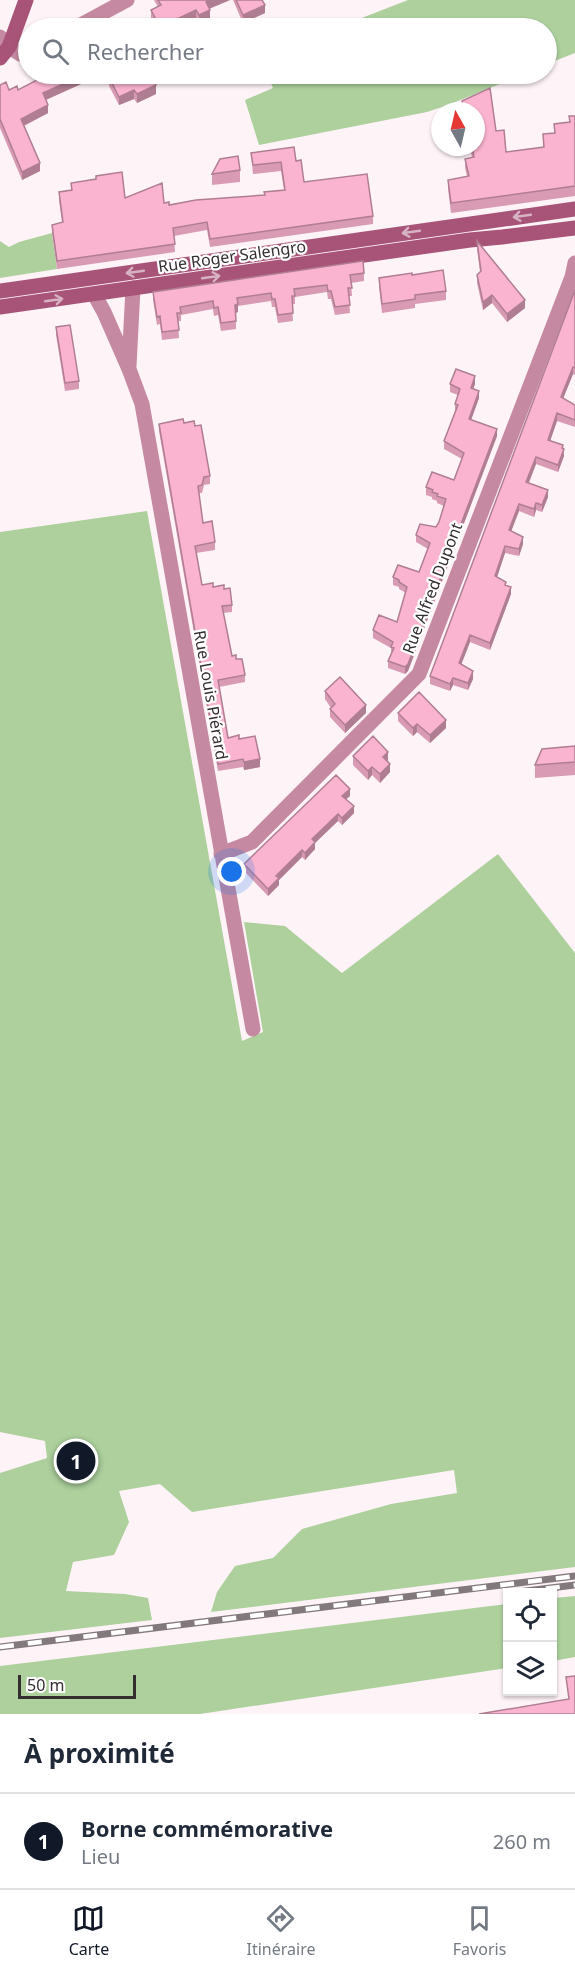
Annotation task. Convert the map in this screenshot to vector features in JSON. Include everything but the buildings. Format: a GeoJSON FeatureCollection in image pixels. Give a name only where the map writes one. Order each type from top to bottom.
{"type":"FeatureCollection","features":[{"type":"Feature","properties":{"kind":"main road"},"geometry":{"type":"LineString","coordinates":[[3,47],[26,0]]}},
{"type":"Feature","properties":{"kind":"main road","name":"Rue Roger Salengro"},"geometry":{"type":"LineString","coordinates":[[0,291],[575,209]]}},
{"type":"Feature","properties":{"kind":"main road","name":"Rue Roger Salengro"},"geometry":{"type":"LineString","coordinates":[[0,308],[470,240],[575,228]]}},
{"type":"Feature","properties":{"kind":"street"},"geometry":{"type":"LineString","coordinates":[[94,18],[127,0]]}},
{"type":"Feature","properties":{"kind":"street"},"geometry":{"type":"LineString","coordinates":[[3,47],[18,53]]}},
{"type":"Feature","properties":{"kind":"street","name":"Rue Alfred Dupont"},"geometry":{"type":"LineString","coordinates":[[221,854],[252,842],[419,674],[572,278],[575,263]]}},
{"type":"Feature","properties":{"kind":"street","name":"Rue Louis Piérard"},"geometry":{"type":"LineString","coordinates":[[129,369],[133,288]]}},
{"type":"Feature","properties":{"kind":"street","name":"Rue Louis Piérard"},"geometry":{"type":"LineString","coordinates":[[94,294],[129,369],[142,404],[254,1029]]}},
{"type":"Feature","properties":{"kind":"green space"},"geometry":{"type":"Polygon","coordinates":[[[408,0],[575,0],[575,53],[557,60],[557,18],[362,18],[408,0]]]}},
{"type":"Feature","properties":{"kind":"green space"},"geometry":{"type":"Polygon","coordinates":[[[271,84],[499,84],[455,102],[431,102],[431,111],[427,112],[259,145],[245,100],[273,88],[271,84]]]}},
{"type":"Feature","properties":{"kind":"green space"},"geometry":{"type":"Polygon","coordinates":[[[52,233],[57,269],[0,278],[0,241],[9,247],[52,233]]]}},
{"type":"Feature","properties":{"kind":"green space"},"geometry":{"type":"Polygon","coordinates":[[[147,511],[242,1041],[263,1032],[244,922],[285,926],[342,973],[498,854],[575,953],[575,1567],[211,1612],[217,1592],[235,1566],[273,1558],[302,1529],[391,1504],[457,1493],[454,1470],[192,1512],[160,1484],[119,1491],[129,1522],[114,1555],[73,1562],[66,1591],[125,1594],[148,1598],[152,1620],[0,1638],[0,1473],[47,1458],[45,1441],[0,1432],[0,532],[147,511]]]}},
{"type":"Feature","properties":{"kind":"green space"},"geometry":{"type":"Polygon","coordinates":[[[575,1596],[575,1657],[557,1660],[557,1642],[557,1598],[575,1596]]]}},
{"type":"Feature","properties":{"kind":"green space"},"geometry":{"type":"Polygon","coordinates":[[[503,1604],[503,1669],[200,1714],[0,1714],[0,1666],[503,1604]]]}},
{"type":"Feature","properties":{"kind":"railway"},"geometry":{"type":"LineString","coordinates":[[0,1647],[575,1576]]}},
{"type":"Feature","properties":{"kind":"railway"},"geometry":{"type":"LineString","coordinates":[[551,1588],[575,1585]]}},
{"type":"Feature","properties":{"kind":"place","name":"Borne commémorative"},"geometry":{"type":"Point","coordinates":[76,1461]}}]}
